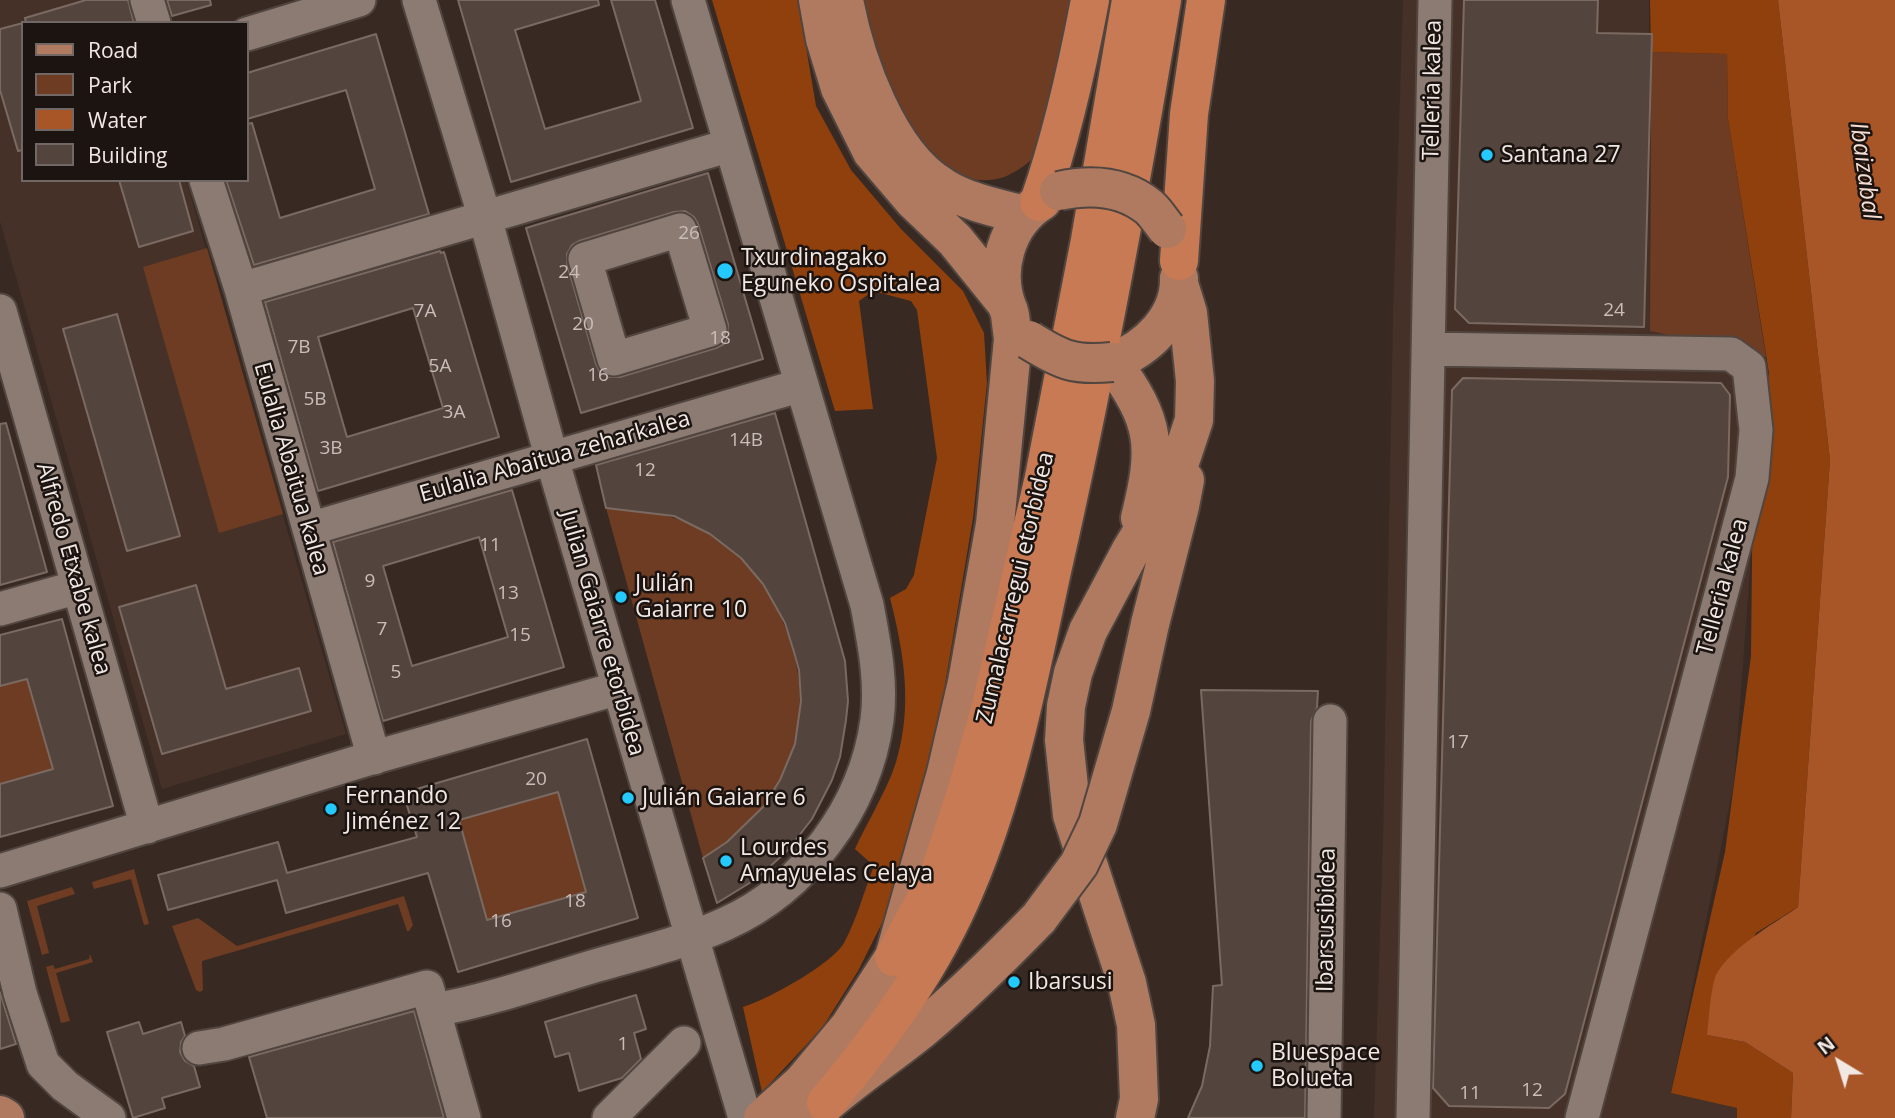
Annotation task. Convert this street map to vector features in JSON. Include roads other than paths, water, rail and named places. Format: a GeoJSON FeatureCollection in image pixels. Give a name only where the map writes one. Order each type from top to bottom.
{"type":"FeatureCollection","features":[{"type":"Feature","properties":{"kind":"highway"},"geometry":{"type":"LineString","coordinates":[[1041,203],[1076,74],[1090,0]]}},
{"type":"Feature","properties":{"kind":"highway","name":"Zumalacarregui etorbidea"},"geometry":{"type":"LineString","coordinates":[[818,1110],[874,1045],[941,939],[966,888],[1014,743],[1088,411],[1131,0]]}},
{"type":"Feature","properties":{"kind":"highway","name":"Zumalacarregui etorbidea"},"geometry":{"type":"LineString","coordinates":[[894,957],[937,877],[965,796],[991,706],[1044,477],[1105,243],[1162,0]]}},
{"type":"Feature","properties":{"kind":"highway"},"geometry":{"type":"LineString","coordinates":[[1175,258],[1189,114],[1206,0]]}},
{"type":"Feature","properties":{"kind":"main road"},"geometry":{"type":"LineString","coordinates":[[818,0],[825,39],[840,88],[872,152],[913,200],[955,240],[1015,319],[1058,358],[1088,364],[1112,362],[1140,349],[1158,333],[1175,305],[1175,258]]}},
{"type":"Feature","properties":{"kind":"main road"},"geometry":{"type":"LineString","coordinates":[[844,0],[853,39],[872,91],[881,112],[911,159],[941,186],[961,196],[1041,203]]}},
{"type":"Feature","properties":{"kind":"main road"},"geometry":{"type":"LineString","coordinates":[[818,1110],[974,984],[1039,918],[1079,864],[1098,824],[1131,711],[1180,506],[1194,420],[1195,380],[1188,313],[1175,258],[1149,207],[1117,190],[1085,186],[1041,203],[1014,229],[1003,256],[1001,278],[1015,319],[995,524],[967,682],[946,773],[894,957]]}},
{"type":"Feature","properties":{"kind":"main road"},"geometry":{"type":"LineString","coordinates":[[1112,362],[1142,408],[1151,435],[1150,477],[1131,550]]}},
{"type":"Feature","properties":{"kind":"main road"},"geometry":{"type":"LineString","coordinates":[[1135,1118],[1139,1099],[1136,1025],[1127,983],[1072,815],[1064,740],[1068,695],[1088,631],[1131,550],[1175,477],[1194,420]]}},
{"type":"Feature","properties":{"kind":"main road","name":"Zumalacarregui etorbidea"},"geometry":{"type":"LineString","coordinates":[[763,1118],[803,1082],[849,1027],[894,957]]}},
{"type":"Feature","properties":{"kind":"main road"},"geometry":{"type":"LineString","coordinates":[[0,1115],[5,1118]]}},
{"type":"Feature","properties":{"kind":"street"},"geometry":{"type":"LineString","coordinates":[[147,0],[153,21]]}},
{"type":"Feature","properties":{"kind":"street"},"geometry":{"type":"LineString","coordinates":[[248,34],[359,0]]}},
{"type":"Feature","properties":{"kind":"street","name":"Julian Gaiarre etorbidea"},"geometry":{"type":"LineString","coordinates":[[419,0],[485,218],[552,459],[745,1118]]}},
{"type":"Feature","properties":{"kind":"street"},"geometry":{"type":"LineString","coordinates":[[435,1010],[469,1004],[692,937],[738,918],[788,884],[821,849],[841,819],[868,763],[877,719],[878,662],[867,605],[688,0]]}},
{"type":"Feature","properties":{"kind":"street","name":"Telleria kalea"},"geometry":{"type":"LineString","coordinates":[[1413,1118],[1435,0]]}},
{"type":"Feature","properties":{"kind":"street"},"geometry":{"type":"LineString","coordinates":[[240,289],[730,145]]}},
{"type":"Feature","properties":{"kind":"street","name":"Eulalia Abaitua kalea"},"geometry":{"type":"LineString","coordinates":[[207,182],[240,289],[374,758]]}},
{"type":"Feature","properties":{"kind":"street","name":"Alfredo Etxabe kalea"},"geometry":{"type":"LineString","coordinates":[[0,312],[6,355],[78,587],[147,827]]}},
{"type":"Feature","properties":{"kind":"street","name":"Telleria kalea"},"geometry":{"type":"LineString","coordinates":[[1428,349],[1731,354],[1749,367],[1756,430],[1752,478],[1582,1118]]}},
{"type":"Feature","properties":{"kind":"street","name":"Eulalia Abaitua zeharkalea"},"geometry":{"type":"LineString","coordinates":[[309,529],[552,459],[806,400]]}},
{"type":"Feature","properties":{"kind":"street"},"geometry":{"type":"LineString","coordinates":[[0,609],[78,587]]}},
{"type":"Feature","properties":{"kind":"street"},"geometry":{"type":"LineString","coordinates":[[0,871],[374,758],[619,688]]}},
{"type":"Feature","properties":{"kind":"street","name":"Ibarsusibidea"},"geometry":{"type":"LineString","coordinates":[[1324,1118],[1330,721]]}},
{"type":"Feature","properties":{"kind":"street"},"geometry":{"type":"LineString","coordinates":[[0,909],[20,993],[43,1064],[65,1086],[109,1118]]}},
{"type":"Feature","properties":{"kind":"street"},"geometry":{"type":"LineString","coordinates":[[200,1048],[224,1044],[426,987],[435,1010],[464,1118]]}},
{"type":"Feature","properties":{"kind":"street"},"geometry":{"type":"LineString","coordinates":[[609,1118],[684,1043]]}},
{"type":"Feature","properties":{"kind":"water","name":"Ibaizabal"},"geometry":{"type":"Polygon","coordinates":[[[1778,0],[1895,0],[1895,1118],[1791,1118],[1793,1073],[1745,1042],[1707,1035],[1714,981],[1719,970],[1750,940],[1798,907],[1830,460],[1778,0]]]}},
{"type":"Feature","properties":{"kind":"place","name":"Santana 27"},"geometry":{"type":"Point","coordinates":[1487,155]}},
{"type":"Feature","properties":{"kind":"place","name":"Txurdinagako Eguneko Ospitalea"},"geometry":{"type":"Point","coordinates":[725,271]}},
{"type":"Feature","properties":{"kind":"place","name":"Julián Gaiarre 10"},"geometry":{"type":"Point","coordinates":[621,597]}},
{"type":"Feature","properties":{"kind":"place","name":"Julián Gaiarre 6"},"geometry":{"type":"Point","coordinates":[628,798]}},
{"type":"Feature","properties":{"kind":"place","name":"Fernando Jiménez 12"},"geometry":{"type":"Point","coordinates":[331,809]}},
{"type":"Feature","properties":{"kind":"place","name":"Lourdes Amayuelas Celaya"},"geometry":{"type":"Point","coordinates":[726,861]}},
{"type":"Feature","properties":{"kind":"place","name":"Ibarsusi"},"geometry":{"type":"Point","coordinates":[1014,982]}},
{"type":"Feature","properties":{"kind":"place","name":"Bluespace Bolueta"},"geometry":{"type":"Point","coordinates":[1257,1066]}}]}
